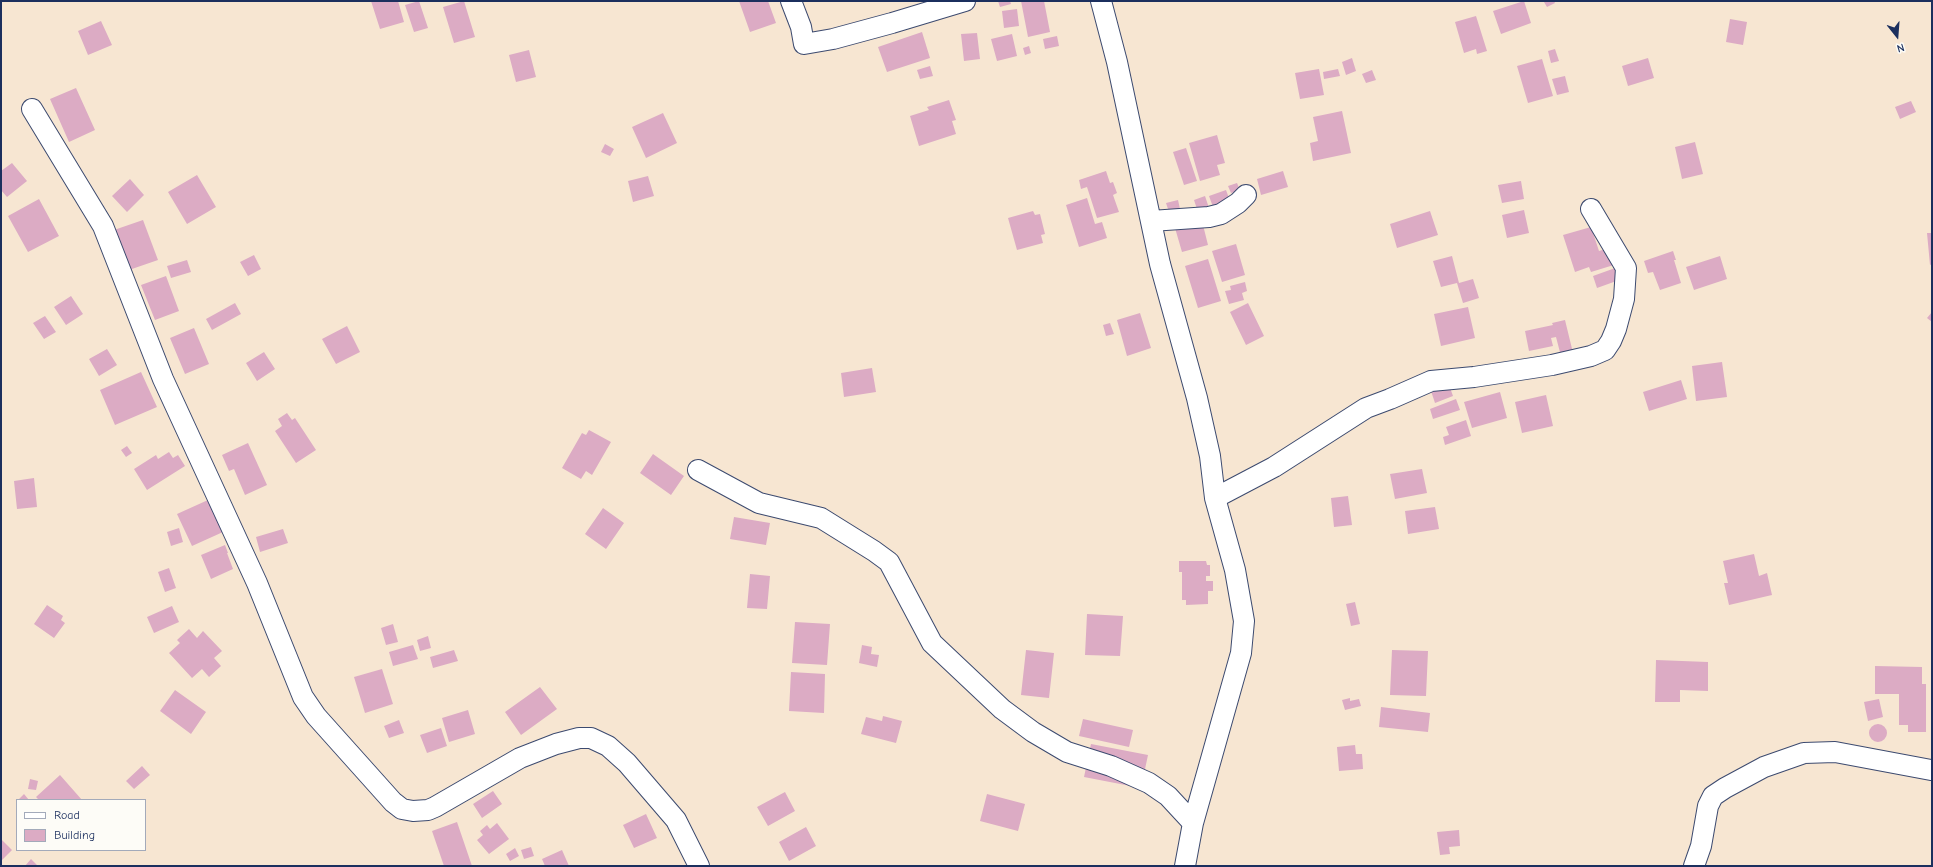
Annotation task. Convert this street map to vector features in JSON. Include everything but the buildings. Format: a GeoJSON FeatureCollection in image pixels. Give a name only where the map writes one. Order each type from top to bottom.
{"type":"FeatureCollection","features":[{"type":"Feature","properties":{"kind":"street"},"geometry":{"type":"LineString","coordinates":[[791,1],[801,27],[804,44],[833,39],[965,1]]}},
{"type":"Feature","properties":{"kind":"street"},"geometry":{"type":"LineString","coordinates":[[1101,1],[1117,62],[1160,264],[1197,398],[1210,456],[1215,498],[1235,570],[1244,621],[1241,652],[1193,823],[1185,866]]}},
{"type":"Feature","properties":{"kind":"street"},"geometry":{"type":"LineString","coordinates":[[32,109],[103,226],[163,379],[257,583],[303,697],[316,716],[393,802],[402,809],[413,811],[428,810],[435,807],[520,758],[556,744],[579,738],[591,738],[608,746],[627,763],[676,820],[699,866]]}},
{"type":"Feature","properties":{"kind":"street"},"geometry":{"type":"LineString","coordinates":[[1151,221],[1209,217],[1222,214],[1238,203],[1246,195]]}},
{"type":"Feature","properties":{"kind":"street"},"geometry":{"type":"LineString","coordinates":[[1215,498],[1274,467],[1366,408],[1390,400],[1431,381],[1474,377],[1552,365],[1591,356],[1605,350],[1611,342],[1620,314],[1626,285],[1626,268],[1591,209]]}},
{"type":"Feature","properties":{"kind":"street"},"geometry":{"type":"LineString","coordinates":[[698,470],[759,503],[822,518],[874,550],[889,562],[932,643],[953,665],[1002,709],[1033,732],[1067,752],[1111,766],[1148,784],[1168,796],[1193,823]]}},
{"type":"Feature","properties":{"kind":"street"},"geometry":{"type":"LineString","coordinates":[[1694,866],[1701,846],[1708,806],[1714,796],[1725,788],[1764,767],[1804,753],[1835,752],[1931,770]]}}]}
